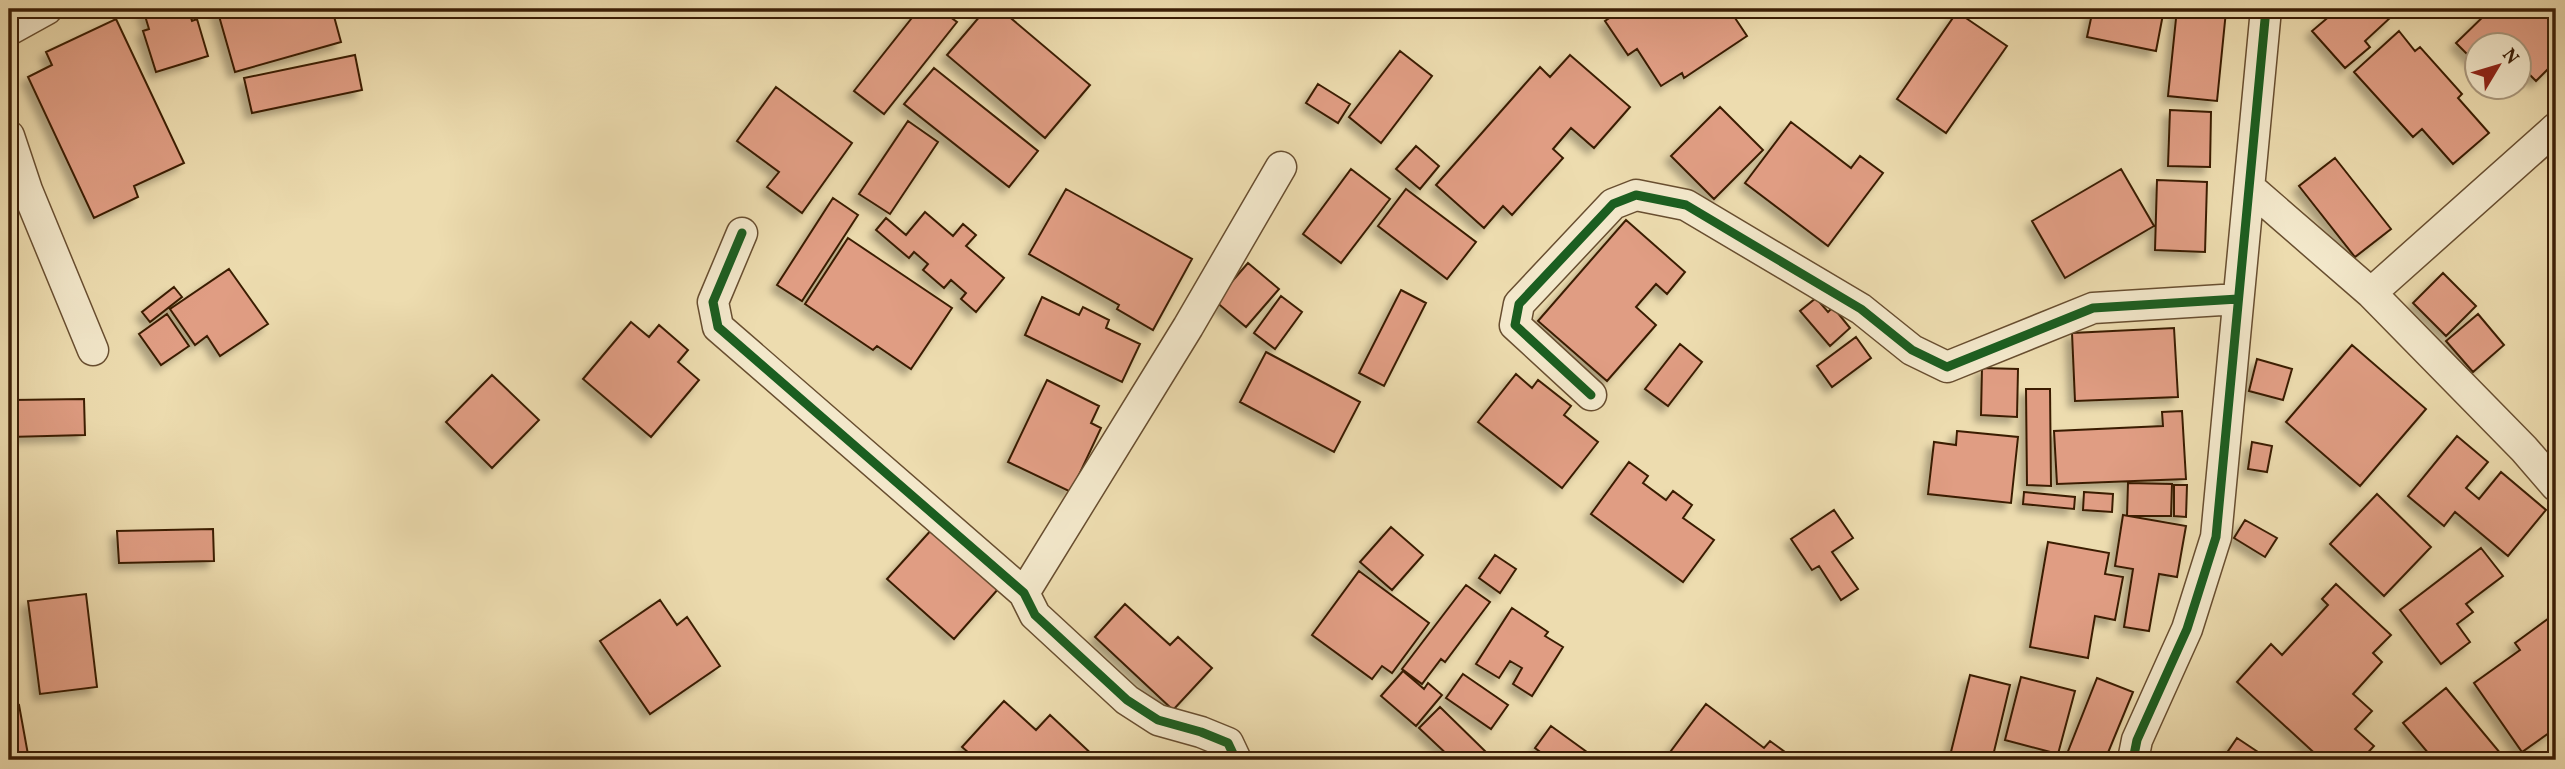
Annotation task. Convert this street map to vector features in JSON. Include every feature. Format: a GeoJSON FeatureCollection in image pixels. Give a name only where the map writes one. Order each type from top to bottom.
{"type":"FeatureCollection","features":[{"type":"Feature","properties":{"kind":"street"},"geometry":{"type":"LineString","coordinates":[[9,30],[47,9]]}},
{"type":"Feature","properties":{"kind":"street"},"geometry":{"type":"LineString","coordinates":[[2133,760],[2137,740],[2187,629],[2216,537],[2266,9]]}},
{"type":"Feature","properties":{"kind":"street"},"geometry":{"type":"LineString","coordinates":[[2371,293],[2556,128]]}},
{"type":"Feature","properties":{"kind":"street"},"geometry":{"type":"LineString","coordinates":[[9,136],[27,190],[93,350]]}},
{"type":"Feature","properties":{"kind":"street"},"geometry":{"type":"LineString","coordinates":[[1024,593],[1188,327],[1281,167]]}},
{"type":"Feature","properties":{"kind":"street"},"geometry":{"type":"LineString","coordinates":[[2250,188],[2371,293],[2556,485]]}},
{"type":"Feature","properties":{"kind":"street"},"geometry":{"type":"LineString","coordinates":[[1591,395],[1515,325],[1519,303],[1613,204],[1636,195],[1686,205],[1861,309],[1912,350],[1947,367],[2093,308],[2238,299]]}},
{"type":"Feature","properties":{"kind":"street"},"geometry":{"type":"LineString","coordinates":[[742,233],[713,302],[718,327],[1024,593],[1035,615],[1128,700],[1158,720],[1228,743],[1236,760]]}},
{"type":"Feature","properties":{"kind":"building"},"geometry":{"type":"Polygon","coordinates":[[[143,9],[188,9],[192,21],[197,19],[208,56],[156,72],[143,31],[149,29],[143,9]]]}},
{"type":"Feature","properties":{"kind":"building"},"geometry":{"type":"Polygon","coordinates":[[[217,9],[332,9],[341,42],[235,72],[217,9]]]}},
{"type":"Feature","properties":{"kind":"building"},"geometry":{"type":"Polygon","coordinates":[[[919,9],[939,9],[957,22],[884,114],[854,91],[919,9]]]}},
{"type":"Feature","properties":{"kind":"building"},"geometry":{"type":"Polygon","coordinates":[[[986,9],[1000,9],[1090,85],[1045,138],[947,55],[986,9]]]}},
{"type":"Feature","properties":{"kind":"building"},"geometry":{"type":"Polygon","coordinates":[[[1623,9],[1729,9],[1747,36],[1684,78],[1682,73],[1661,86],[1637,49],[1628,55],[1605,21],[1623,9]]]}},
{"type":"Feature","properties":{"kind":"building"},"geometry":{"type":"Polygon","coordinates":[[[2093,9],[2164,9],[2156,51],[2087,37],[2093,9]]]}},
{"type":"Feature","properties":{"kind":"building"},"geometry":{"type":"Polygon","coordinates":[[[2177,9],[2226,11],[2217,101],[2168,96],[2177,9]]]}},
{"type":"Feature","properties":{"kind":"building"},"geometry":{"type":"Polygon","coordinates":[[[2338,9],[2383,9],[2391,17],[2365,41],[2370,47],[2345,68],[2312,31],[2338,9]]]}},
{"type":"Feature","properties":{"kind":"building"},"geometry":{"type":"Polygon","coordinates":[[[2491,9],[2556,9],[2556,61],[2536,81],[2534,32],[2467,32],[2491,9]]]}},
{"type":"Feature","properties":{"kind":"building"},"geometry":{"type":"Polygon","coordinates":[[[1957,12],[2007,46],[1946,133],[1897,99],[1957,12]]]}},
{"type":"Feature","properties":{"kind":"building"},"geometry":{"type":"Polygon","coordinates":[[[116,19],[184,163],[134,186],[138,197],[94,218],[28,77],[52,65],[46,52],[116,19]]]}},
{"type":"Feature","properties":{"kind":"building"},"geometry":{"type":"Polygon","coordinates":[[[2399,31],[2415,51],[2420,47],[2462,94],[2458,98],[2489,133],[2453,164],[2422,129],[2413,137],[2354,72],[2399,31]]]}},
{"type":"Feature","properties":{"kind":"building"},"geometry":{"type":"Polygon","coordinates":[[[2464,35],[2464,51],[2456,43],[2464,35]]]}},
{"type":"Feature","properties":{"kind":"building"},"geometry":{"type":"Polygon","coordinates":[[[1400,51],[1432,76],[1381,143],[1349,117],[1400,51]]]}},
{"type":"Feature","properties":{"kind":"building"},"geometry":{"type":"Polygon","coordinates":[[[355,55],[362,90],[252,113],[244,78],[355,55]]]}},
{"type":"Feature","properties":{"kind":"building"},"geometry":{"type":"Polygon","coordinates":[[[1570,55],[1630,107],[1594,148],[1571,128],[1553,149],[1563,158],[1512,215],[1503,206],[1484,228],[1436,185],[1540,67],[1550,77],[1570,55]]]}},
{"type":"Feature","properties":{"kind":"building"},"geometry":{"type":"Polygon","coordinates":[[[934,68],[1038,151],[1009,187],[904,104],[934,68]]]}},
{"type":"Feature","properties":{"kind":"building"},"geometry":{"type":"Polygon","coordinates":[[[1318,84],[1350,104],[1338,123],[1306,103],[1318,84]]]}},
{"type":"Feature","properties":{"kind":"building"},"geometry":{"type":"Polygon","coordinates":[[[776,87],[852,143],[802,213],[767,187],[779,172],[737,141],[776,87]]]}},
{"type":"Feature","properties":{"kind":"building"},"geometry":{"type":"Polygon","coordinates":[[[1720,107],[1763,150],[1714,199],[1671,156],[1720,107]]]}},
{"type":"Feature","properties":{"kind":"building"},"geometry":{"type":"Polygon","coordinates":[[[2170,110],[2211,112],[2210,167],[2168,166],[2170,110]]]}},
{"type":"Feature","properties":{"kind":"building"},"geometry":{"type":"Polygon","coordinates":[[[908,121],[938,142],[890,214],[859,194],[908,121]]]}},
{"type":"Feature","properties":{"kind":"building"},"geometry":{"type":"Polygon","coordinates":[[[1791,122],[1851,168],[1860,156],[1883,173],[1828,246],[1745,183],[1791,122]]]}},
{"type":"Feature","properties":{"kind":"building"},"geometry":{"type":"Polygon","coordinates":[[[1416,146],[1439,166],[1420,189],[1396,169],[1416,146]]]}},
{"type":"Feature","properties":{"kind":"building"},"geometry":{"type":"Polygon","coordinates":[[[2335,158],[2391,229],[2355,257],[2299,186],[2335,158]]]}},
{"type":"Feature","properties":{"kind":"building"},"geometry":{"type":"Polygon","coordinates":[[[1351,169],[1390,199],[1341,263],[1303,234],[1351,169]]]}},
{"type":"Feature","properties":{"kind":"building"},"geometry":{"type":"Polygon","coordinates":[[[2121,169],[2154,226],[2065,278],[2032,221],[2121,169]]]}},
{"type":"Feature","properties":{"kind":"building"},"geometry":{"type":"Polygon","coordinates":[[[2157,180],[2207,182],[2205,252],[2155,250],[2157,180]]]}},
{"type":"Feature","properties":{"kind":"building"},"geometry":{"type":"Polygon","coordinates":[[[1066,189],[1192,259],[1153,330],[1117,309],[1119,305],[1029,254],[1066,189]]]}},
{"type":"Feature","properties":{"kind":"building"},"geometry":{"type":"Polygon","coordinates":[[[1406,189],[1476,242],[1447,279],[1378,226],[1406,189]]]}},
{"type":"Feature","properties":{"kind":"building"},"geometry":{"type":"Polygon","coordinates":[[[833,198],[858,215],[802,301],[777,285],[833,198]]]}},
{"type":"Feature","properties":{"kind":"building"},"geometry":{"type":"Polygon","coordinates":[[[925,212],[953,236],[963,224],[976,235],[966,246],[1004,278],[976,312],[961,299],[966,293],[951,280],[944,288],[923,270],[928,264],[914,252],[909,258],[876,230],[886,218],[906,235],[925,212]]]}},
{"type":"Feature","properties":{"kind":"building"},"geometry":{"type":"Polygon","coordinates":[[[1626,220],[1685,272],[1667,294],[1656,284],[1636,307],[1656,325],[1607,381],[1538,321],[1626,220]]]}},
{"type":"Feature","properties":{"kind":"building"},"geometry":{"type":"Polygon","coordinates":[[[848,238],[952,308],[911,369],[877,346],[873,350],[805,304],[848,238]]]}},
{"type":"Feature","properties":{"kind":"building"},"geometry":{"type":"Polygon","coordinates":[[[1248,263],[1279,289],[1246,327],[1215,301],[1248,263]]]}},
{"type":"Feature","properties":{"kind":"building"},"geometry":{"type":"Polygon","coordinates":[[[229,269],[268,324],[220,356],[207,336],[195,345],[170,309],[229,269]]]}},
{"type":"Feature","properties":{"kind":"building"},"geometry":{"type":"Polygon","coordinates":[[[2443,273],[2476,306],[2446,336],[2413,303],[2443,273]]]}},
{"type":"Feature","properties":{"kind":"building"},"geometry":{"type":"Polygon","coordinates":[[[174,287],[182,297],[150,322],[142,312],[174,287]]]}},
{"type":"Feature","properties":{"kind":"building"},"geometry":{"type":"Polygon","coordinates":[[[1401,290],[1426,303],[1384,386],[1359,373],[1401,290]]]}},
{"type":"Feature","properties":{"kind":"building"},"geometry":{"type":"Polygon","coordinates":[[[1281,296],[1302,312],[1275,349],[1254,333],[1281,296]]]}},
{"type":"Feature","properties":{"kind":"building"},"geometry":{"type":"Polygon","coordinates":[[[1042,297],[1079,315],[1083,307],[1109,320],[1106,328],[1140,344],[1122,382],[1025,335],[1042,297]]]}},
{"type":"Feature","properties":{"kind":"building"},"geometry":{"type":"Polygon","coordinates":[[[1816,298],[1828,312],[1833,307],[1850,328],[1830,346],[1800,311],[1816,298]]]}},
{"type":"Feature","properties":{"kind":"building"},"geometry":{"type":"Polygon","coordinates":[[[167,314],[189,346],[161,365],[139,334],[167,314]]]}},
{"type":"Feature","properties":{"kind":"building"},"geometry":{"type":"Polygon","coordinates":[[[2478,314],[2504,345],[2473,372],[2446,341],[2478,314]]]}},
{"type":"Feature","properties":{"kind":"building"},"geometry":{"type":"Polygon","coordinates":[[[631,322],[649,337],[659,325],[688,350],[678,362],[699,380],[651,437],[583,379],[631,322]]]}},
{"type":"Feature","properties":{"kind":"building"},"geometry":{"type":"Polygon","coordinates":[[[2174,328],[2178,397],[2075,401],[2072,333],[2174,328]]]}},
{"type":"Feature","properties":{"kind":"building"},"geometry":{"type":"Polygon","coordinates":[[[1856,337],[1871,358],[1832,387],[1817,366],[1856,337]]]}},
{"type":"Feature","properties":{"kind":"building"},"geometry":{"type":"Polygon","coordinates":[[[1680,344],[1702,362],[1668,406],[1645,389],[1680,344]]]}},
{"type":"Feature","properties":{"kind":"building"},"geometry":{"type":"Polygon","coordinates":[[[2352,345],[2426,409],[2360,486],[2286,422],[2352,345]]]}},
{"type":"Feature","properties":{"kind":"building"},"geometry":{"type":"Polygon","coordinates":[[[1266,352],[1360,402],[1334,452],[1240,402],[1266,352]]]}},
{"type":"Feature","properties":{"kind":"building"},"geometry":{"type":"Polygon","coordinates":[[[2257,359],[2292,369],[2283,400],[2249,391],[2257,359]]]}},
{"type":"Feature","properties":{"kind":"building"},"geometry":{"type":"Polygon","coordinates":[[[1982,368],[2018,369],[2017,417],[1981,415],[1982,368]]]}},
{"type":"Feature","properties":{"kind":"building"},"geometry":{"type":"Polygon","coordinates":[[[1516,374],[1532,388],[1538,380],[1571,406],[1564,415],[1598,442],[1562,488],[1478,422],[1516,374]]]}},
{"type":"Feature","properties":{"kind":"building"},"geometry":{"type":"Polygon","coordinates":[[[492,375],[539,420],[492,468],[446,422],[492,375]]]}},
{"type":"Feature","properties":{"kind":"building"},"geometry":{"type":"Polygon","coordinates":[[[1047,380],[1099,406],[1091,423],[1101,428],[1071,492],[1008,462],[1047,380]]]}},
{"type":"Feature","properties":{"kind":"building"},"geometry":{"type":"Polygon","coordinates":[[[2026,389],[2050,389],[2051,486],[2027,485],[2026,389]]]}},
{"type":"Feature","properties":{"kind":"building"},"geometry":{"type":"Polygon","coordinates":[[[84,399],[85,435],[9,437],[9,410],[14,410],[13,400],[84,399]]]}},
{"type":"Feature","properties":{"kind":"building"},"geometry":{"type":"Polygon","coordinates":[[[2182,411],[2186,479],[2057,484],[2054,431],[2163,426],[2162,412],[2182,411]]]}},
{"type":"Feature","properties":{"kind":"building"},"geometry":{"type":"Polygon","coordinates":[[[1957,431],[2018,437],[2011,503],[1928,494],[1934,442],[1956,445],[1957,431]]]}},
{"type":"Feature","properties":{"kind":"building"},"geometry":{"type":"Polygon","coordinates":[[[2457,436],[2488,462],[2466,488],[2479,499],[2501,472],[2546,510],[2508,556],[2455,512],[2444,526],[2408,496],[2457,436]]]}},
{"type":"Feature","properties":{"kind":"building"},"geometry":{"type":"Polygon","coordinates":[[[2252,442],[2272,446],[2267,472],[2248,469],[2252,442]]]}},
{"type":"Feature","properties":{"kind":"building"},"geometry":{"type":"Polygon","coordinates":[[[1629,462],[1648,476],[1643,483],[1666,500],[1673,491],[1692,505],[1683,518],[1714,540],[1683,582],[1591,514],[1629,462]]]}},
{"type":"Feature","properties":{"kind":"building"},"geometry":{"type":"Polygon","coordinates":[[[2128,483],[2172,484],[2171,516],[2127,516],[2128,483]]]}},
{"type":"Feature","properties":{"kind":"building"},"geometry":{"type":"Polygon","coordinates":[[[2174,485],[2187,485],[2186,517],[2174,516],[2174,485]]]}},
{"type":"Feature","properties":{"kind":"building"},"geometry":{"type":"Polygon","coordinates":[[[2024,492],[2075,497],[2074,509],[2023,504],[2024,492]]]}},
{"type":"Feature","properties":{"kind":"building"},"geometry":{"type":"Polygon","coordinates":[[[2084,492],[2113,494],[2112,512],[2083,510],[2084,492]]]}},
{"type":"Feature","properties":{"kind":"building"},"geometry":{"type":"Polygon","coordinates":[[[2377,494],[2431,547],[2384,596],[2330,544],[2377,494]]]}},
{"type":"Feature","properties":{"kind":"building"},"geometry":{"type":"Polygon","coordinates":[[[1834,510],[1853,538],[1832,552],[1858,589],[1841,600],[1819,566],[1812,570],[1791,539],[1834,510]]]}},
{"type":"Feature","properties":{"kind":"building"},"geometry":{"type":"Polygon","coordinates":[[[2123,515],[2186,526],[2177,577],[2159,574],[2149,631],[2124,627],[2133,569],[2115,566],[2123,515]]]}},
{"type":"Feature","properties":{"kind":"building"},"geometry":{"type":"Polygon","coordinates":[[[2245,520],[2277,538],[2265,557],[2234,538],[2245,520]]]}},
{"type":"Feature","properties":{"kind":"building"},"geometry":{"type":"Polygon","coordinates":[[[1391,527],[1423,555],[1392,590],[1360,562],[1391,527]]]}},
{"type":"Feature","properties":{"kind":"building"},"geometry":{"type":"Polygon","coordinates":[[[933,528],[999,588],[954,639],[887,579],[933,528]]]}},
{"type":"Feature","properties":{"kind":"building"},"geometry":{"type":"Polygon","coordinates":[[[213,529],[214,561],[119,563],[117,531],[213,529]]]}},
{"type":"Feature","properties":{"kind":"building"},"geometry":{"type":"Polygon","coordinates":[[[2048,542],[2109,553],[2105,574],[2123,577],[2115,620],[2095,616],[2088,658],[2030,647],[2048,542]]]}},
{"type":"Feature","properties":{"kind":"building"},"geometry":{"type":"Polygon","coordinates":[[[2481,548],[2503,576],[2466,604],[2473,612],[2457,624],[2470,642],[2441,664],[2400,610],[2481,548]]]}},
{"type":"Feature","properties":{"kind":"building"},"geometry":{"type":"Polygon","coordinates":[[[1495,555],[1516,569],[1500,593],[1479,578],[1495,555]]]}},
{"type":"Feature","properties":{"kind":"building"},"geometry":{"type":"Polygon","coordinates":[[[1359,571],[1429,623],[1392,673],[1382,666],[1372,679],[1312,635],[1359,571]]]}},
{"type":"Feature","properties":{"kind":"building"},"geometry":{"type":"Polygon","coordinates":[[[2336,584],[2391,635],[2373,653],[2382,662],[2353,694],[2372,711],[2355,729],[2374,746],[2361,760],[2322,760],[2237,682],[2271,644],[2282,655],[2328,605],[2322,599],[2336,584]]]}},
{"type":"Feature","properties":{"kind":"building"},"geometry":{"type":"Polygon","coordinates":[[[1466,585],[1490,602],[1445,662],[1441,659],[1422,684],[1402,669],[1466,585]]]}},
{"type":"Feature","properties":{"kind":"building"},"geometry":{"type":"Polygon","coordinates":[[[86,594],[97,687],[40,694],[28,601],[86,594]]]}},
{"type":"Feature","properties":{"kind":"building"},"geometry":{"type":"Polygon","coordinates":[[[660,600],[677,625],[687,617],[720,666],[650,714],[600,641],[660,600]]]}},
{"type":"Feature","properties":{"kind":"building"},"geometry":{"type":"Polygon","coordinates":[[[1125,604],[1170,645],[1178,637],[1212,668],[1173,710],[1095,637],[1125,604]]]}},
{"type":"Feature","properties":{"kind":"building"},"geometry":{"type":"Polygon","coordinates":[[[1512,608],[1548,632],[1545,636],[1563,647],[1532,696],[1513,684],[1522,668],[1510,661],[1499,678],[1476,664],[1512,608]]]}},
{"type":"Feature","properties":{"kind":"building"},"geometry":{"type":"Polygon","coordinates":[[[2556,613],[2556,728],[2522,752],[2474,683],[2520,650],[2515,643],[2556,613]]]}},
{"type":"Feature","properties":{"kind":"building"},"geometry":{"type":"Polygon","coordinates":[[[1403,671],[1424,689],[1428,683],[1442,695],[1416,726],[1381,696],[1403,671]]]}},
{"type":"Feature","properties":{"kind":"building"},"geometry":{"type":"Polygon","coordinates":[[[1463,674],[1508,705],[1491,729],[1446,698],[1463,674]]]}},
{"type":"Feature","properties":{"kind":"building"},"geometry":{"type":"Polygon","coordinates":[[[1970,675],[2010,685],[1992,760],[1949,760],[1970,675]]]}},
{"type":"Feature","properties":{"kind":"building"},"geometry":{"type":"Polygon","coordinates":[[[2021,677],[2075,691],[2058,754],[2005,740],[2021,677]]]}},
{"type":"Feature","properties":{"kind":"building"},"geometry":{"type":"Polygon","coordinates":[[[2097,678],[2133,692],[2105,760],[2067,760],[2065,759],[2097,678]]]}},
{"type":"Feature","properties":{"kind":"building"},"geometry":{"type":"Polygon","coordinates":[[[2446,688],[2506,760],[2434,760],[2403,723],[2446,688]]]}},
{"type":"Feature","properties":{"kind":"building"},"geometry":{"type":"Polygon","coordinates":[[[1004,701],[1036,730],[1050,715],[1098,760],[977,760],[962,747],[1004,701]]]}},
{"type":"Feature","properties":{"kind":"building"},"geometry":{"type":"Polygon","coordinates":[[[1706,704],[1764,748],[1770,741],[1796,760],[1676,760],[1668,755],[1706,704]]]}},
{"type":"Feature","properties":{"kind":"building"},"geometry":{"type":"Polygon","coordinates":[[[19,705],[29,760],[9,760],[9,707],[19,705]]]}},
{"type":"Feature","properties":{"kind":"building"},"geometry":{"type":"Polygon","coordinates":[[[1440,707],[1486,752],[1478,760],[1453,760],[1419,728],[1440,707]]]}},
{"type":"Feature","properties":{"kind":"building"},"geometry":{"type":"Polygon","coordinates":[[[1551,726],[1598,760],[1551,760],[1535,748],[1551,726]]]}},
{"type":"Feature","properties":{"kind":"building"},"geometry":{"type":"Polygon","coordinates":[[[2237,738],[2270,760],[2222,760],[2237,738]]]}},
{"type":"Feature","properties":{"kind":"cycle path"},"geometry":{"type":"LineString","coordinates":[[2133,760],[2137,740],[2187,629],[2216,537],[2266,9]]}},
{"type":"Feature","properties":{"kind":"cycle path"},"geometry":{"type":"LineString","coordinates":[[1591,395],[1515,325],[1519,304],[1613,204],[1636,195],[1686,205],[1861,309],[1912,350],[1947,367],[2093,308],[2238,299]]}},
{"type":"Feature","properties":{"kind":"cycle path"},"geometry":{"type":"LineString","coordinates":[[742,233],[713,302],[718,327],[1024,593],[1035,615],[1127,700],[1158,720],[1228,743],[1236,760]]}}]}
